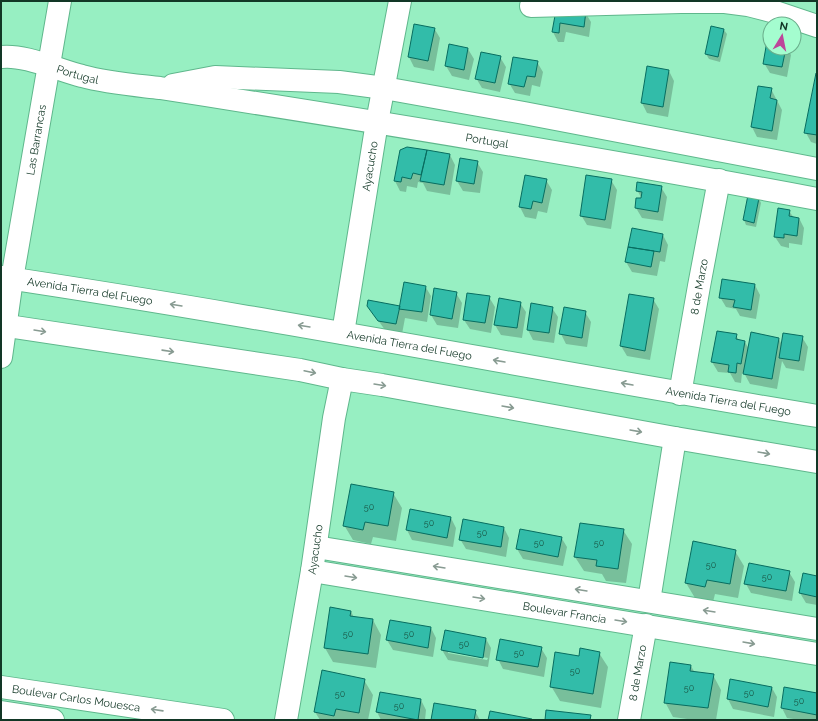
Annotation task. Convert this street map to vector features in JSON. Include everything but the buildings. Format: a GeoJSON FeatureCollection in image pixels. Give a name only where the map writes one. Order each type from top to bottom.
{"type":"FeatureCollection","features":[{"type":"Feature","properties":{"kind":"street","name":"Las Barrancas"},"geometry":{"type":"LineString","coordinates":[[1,357],[6,278],[49,66],[60,1]]}},
{"type":"Feature","properties":{"kind":"street","name":"Ayacucho"},"geometry":{"type":"LineString","coordinates":[[343,333],[377,122],[400,1]]}},
{"type":"Feature","properties":{"kind":"street"},"geometry":{"type":"LineString","coordinates":[[531,6],[725,2],[748,5],[775,12],[817,26]]}},
{"type":"Feature","properties":{"kind":"street","name":"Portugal"},"geometry":{"type":"LineString","coordinates":[[1,57],[7,56],[29,60],[83,77],[377,122],[720,180],[817,198]]}},
{"type":"Feature","properties":{"kind":"street","name":"Portugal"},"geometry":{"type":"LineString","coordinates":[[156,88],[215,77],[339,82],[384,88],[817,169]]}},
{"type":"Feature","properties":{"kind":"street","name":"8 de Marzo"},"geometry":{"type":"LineString","coordinates":[[680,394],[720,180]]}},
{"type":"Feature","properties":{"kind":"street","name":"Avenida Tierra del Fuego"},"geometry":{"type":"LineString","coordinates":[[6,278],[343,333],[680,394],[817,416]]}},
{"type":"Feature","properties":{"kind":"street"},"geometry":{"type":"LineString","coordinates":[[3,326],[300,370],[342,379],[397,387],[675,438],[817,462]]}},
{"type":"Feature","properties":{"kind":"street","name":"Ayacucho"},"geometry":{"type":"LineString","coordinates":[[286,720],[316,547],[334,418],[342,379]]}},
{"type":"Feature","properties":{"kind":"street"},"geometry":{"type":"LineString","coordinates":[[649,601],[675,438]]}},
{"type":"Feature","properties":{"kind":"street"},"geometry":{"type":"LineString","coordinates":[[316,547],[817,629]]}},
{"type":"Feature","properties":{"kind":"street","name":"Boulevar Francia"},"geometry":{"type":"LineString","coordinates":[[312,571],[817,654]]}},
{"type":"Feature","properties":{"kind":"street","name":"8 de Marzo"},"geometry":{"type":"LineString","coordinates":[[629,720],[646,625]]}},
{"type":"Feature","properties":{"kind":"street","name":"Boulevar Carlos Mouesca"},"geometry":{"type":"LineString","coordinates":[[1,687],[223,720]]}},
{"type":"Feature","properties":{"kind":"street"},"geometry":{"type":"LineString","coordinates":[[1,712],[53,720]]}}]}
